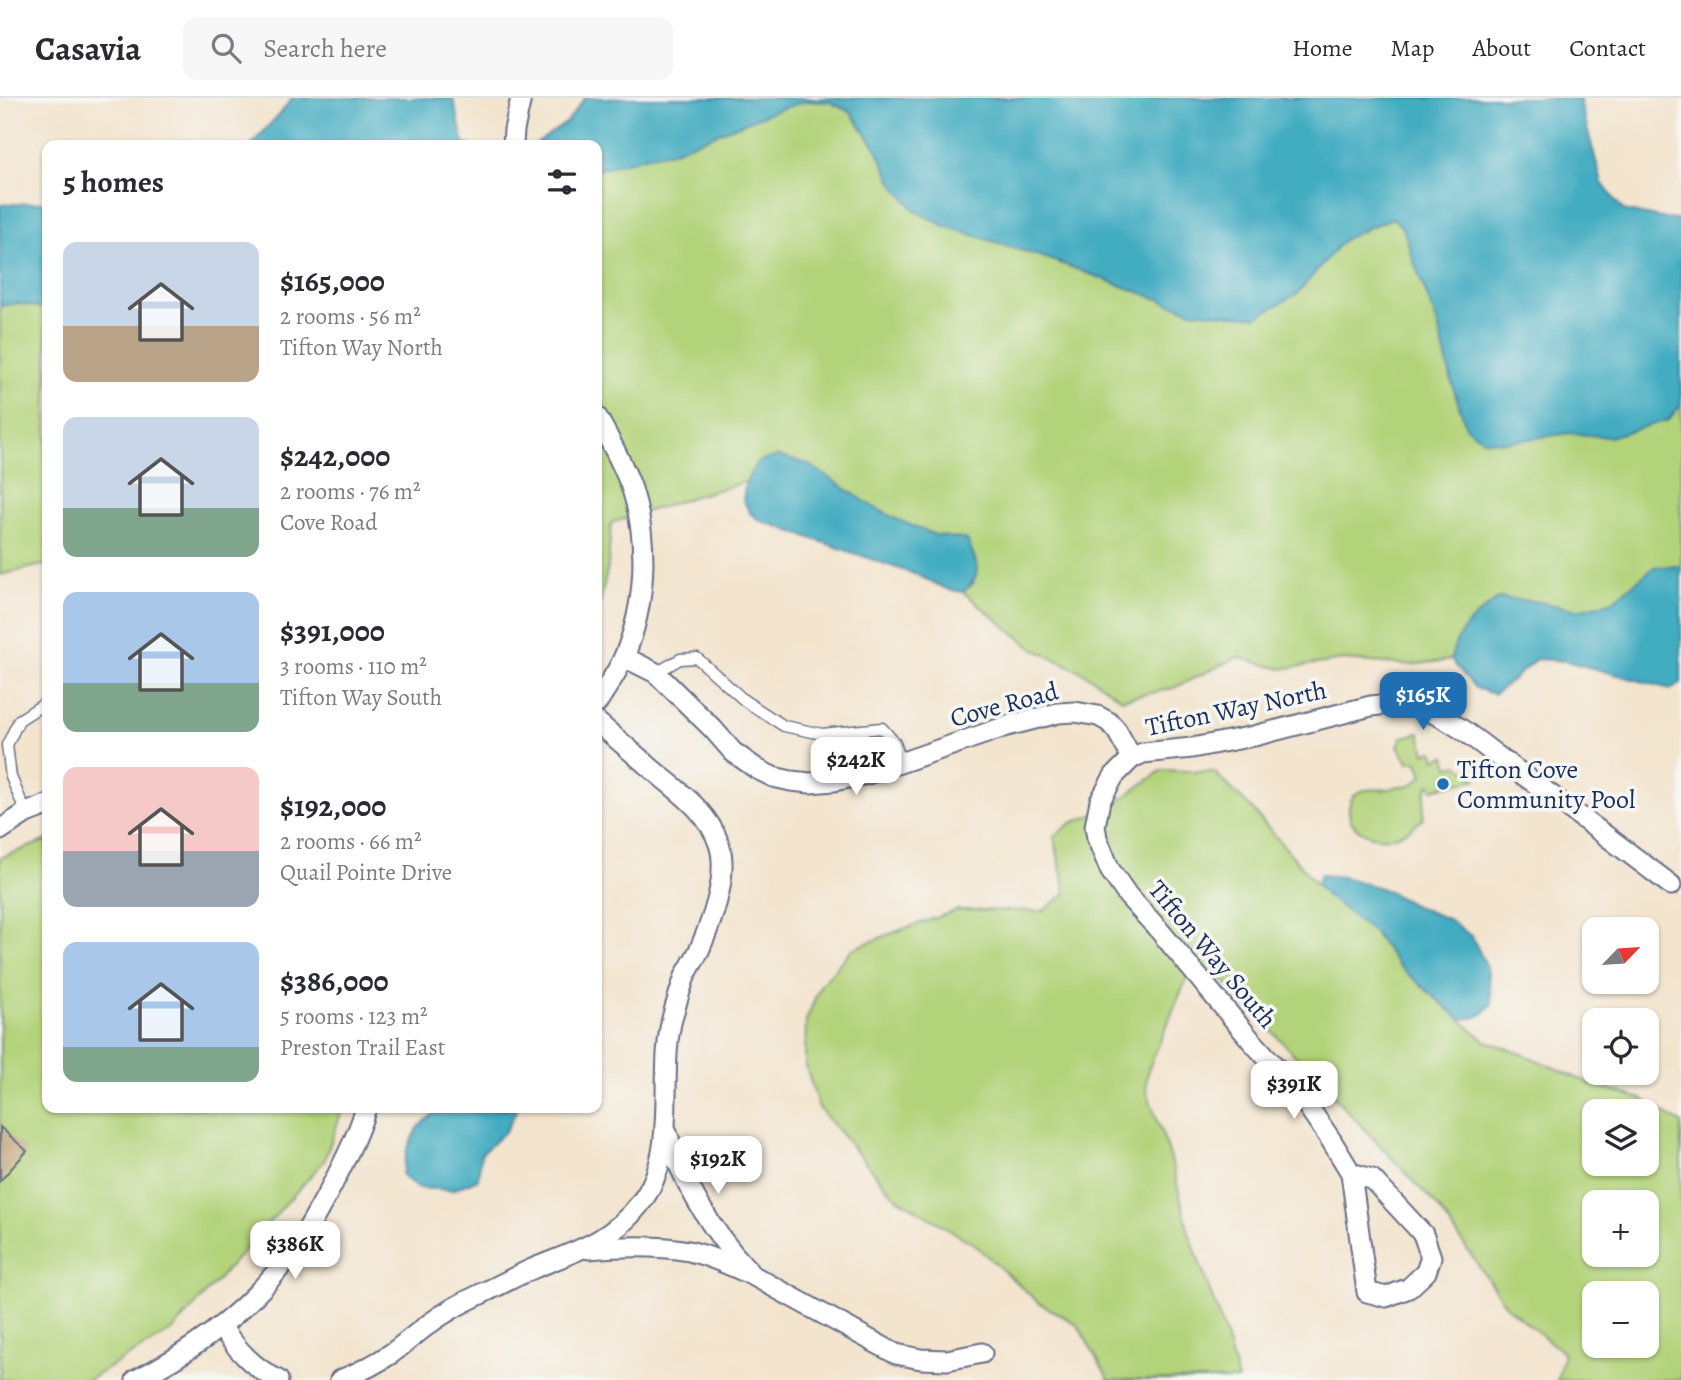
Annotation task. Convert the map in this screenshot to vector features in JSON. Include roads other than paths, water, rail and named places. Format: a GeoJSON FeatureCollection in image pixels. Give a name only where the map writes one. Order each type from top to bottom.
{"type":"FeatureCollection","features":[{"type":"Feature","properties":{"kind":"street"},"geometry":{"type":"LineString","coordinates":[[513,140],[521,98]]}},
{"type":"Feature","properties":{"kind":"street"},"geometry":{"type":"LineString","coordinates":[[602,426],[632,488],[643,553],[636,619],[624,657],[602,694]]}},
{"type":"Feature","properties":{"kind":"street","name":"Cove Road"},"geometry":{"type":"LineString","coordinates":[[624,657],[656,673],[733,752],[757,769],[773,776],[810,783],[868,774],[1007,726],[1058,713],[1075,712],[1098,716],[1109,722],[1132,758]]}},
{"type":"Feature","properties":{"kind":"street","name":"Tifton Way North"},"geometry":{"type":"LineString","coordinates":[[1132,758],[1143,753],[1192,748],[1254,736],[1371,706],[1387,704],[1423,709],[1453,724],[1678,887]]}},
{"type":"Feature","properties":{"kind":"street"},"geometry":{"type":"LineString","coordinates":[[340,1380],[392,1353],[423,1326],[449,1310],[529,1270],[602,1240],[619,1227],[640,1204],[651,1185],[659,1164],[665,1128],[666,1059],[672,1017],[685,976],[712,918],[722,877],[722,860],[719,844],[709,822],[693,803],[602,726]]}},
{"type":"Feature","properties":{"kind":"street","name":"Tifton Way South"},"geometry":{"type":"LineString","coordinates":[[1132,758],[1114,776],[1100,801],[1095,826],[1110,870],[1128,897],[1298,1093],[1331,1140],[1351,1173],[1367,1292],[1386,1297],[1409,1288],[1426,1272],[1431,1257],[1423,1234],[1372,1179],[1351,1173]]}},
{"type":"Feature","properties":{"kind":"street"},"geometry":{"type":"LineString","coordinates":[[0,830],[26,813],[42,807]]}},
{"type":"Feature","properties":{"kind":"street"},"geometry":{"type":"LineString","coordinates":[[136,1380],[221,1327],[256,1295],[287,1259],[344,1163],[364,1113]]}},
{"type":"Feature","properties":{"kind":"street"},"geometry":{"type":"LineString","coordinates":[[665,1128],[694,1196],[721,1239],[752,1275]]}},
{"type":"Feature","properties":{"kind":"street"},"geometry":{"type":"LineString","coordinates":[[583,1250],[626,1246],[692,1252],[752,1275],[896,1353],[921,1359],[947,1360],[982,1353]]}},
{"type":"Feature","properties":{"kind":"street"},"geometry":{"type":"LineString","coordinates":[[221,1327],[239,1352],[263,1373],[278,1380]]}},
{"type":"Feature","properties":{"kind":"lane"},"geometry":{"type":"LineString","coordinates":[[656,673],[680,659],[697,658],[745,701],[784,726],[822,734],[882,728],[895,743],[901,762]]}},
{"type":"Feature","properties":{"kind":"lane"},"geometry":{"type":"LineString","coordinates":[[26,813],[11,777],[7,745],[19,719],[42,705]]}},
{"type":"Feature","properties":{"kind":"water"},"geometry":{"type":"Polygon","coordinates":[[[292,98],[453,98],[463,140],[256,140],[292,98]]]}},
{"type":"Feature","properties":{"kind":"water"},"geometry":{"type":"Polygon","coordinates":[[[585,98],[1579,98],[1602,183],[1623,210],[1681,220],[1681,405],[1668,420],[1609,437],[1570,433],[1507,442],[1483,440],[1466,427],[1437,322],[1403,228],[1393,218],[1343,240],[1297,294],[1256,317],[1191,311],[1049,259],[945,226],[915,211],[892,182],[878,151],[851,112],[830,102],[806,101],[671,152],[602,169],[602,140],[541,140],[567,122],[585,98]]]}},
{"type":"Feature","properties":{"kind":"water"},"geometry":{"type":"Polygon","coordinates":[[[42,202],[42,308],[18,303],[0,306],[0,205],[42,202]]]}},
{"type":"Feature","properties":{"kind":"water"},"geometry":{"type":"Polygon","coordinates":[[[778,456],[808,464],[898,520],[935,535],[967,540],[976,562],[977,574],[974,580],[963,592],[949,590],[917,575],[759,520],[750,513],[743,499],[746,482],[757,462],[778,456]]]}},
{"type":"Feature","properties":{"kind":"water"},"geometry":{"type":"Polygon","coordinates":[[[1681,566],[1681,684],[1670,689],[1566,661],[1536,659],[1494,694],[1475,688],[1451,660],[1462,632],[1475,617],[1499,598],[1578,610],[1613,601],[1654,567],[1681,566]]]}},
{"type":"Feature","properties":{"kind":"water"},"geometry":{"type":"Polygon","coordinates":[[[1320,875],[1344,877],[1383,889],[1450,920],[1472,937],[1487,967],[1492,1004],[1478,1016],[1460,1019],[1400,967],[1373,932],[1325,894],[1317,884],[1320,875]]]}},
{"type":"Feature","properties":{"kind":"water"},"geometry":{"type":"Polygon","coordinates":[[[434,1113],[515,1113],[505,1132],[481,1154],[478,1179],[453,1190],[417,1188],[402,1175],[407,1150],[417,1128],[434,1113]]]}},
{"type":"Feature","properties":{"kind":"place","name":"Tifton Cove Community Pool"},"geometry":{"type":"Point","coordinates":[1443,784]}}]}
